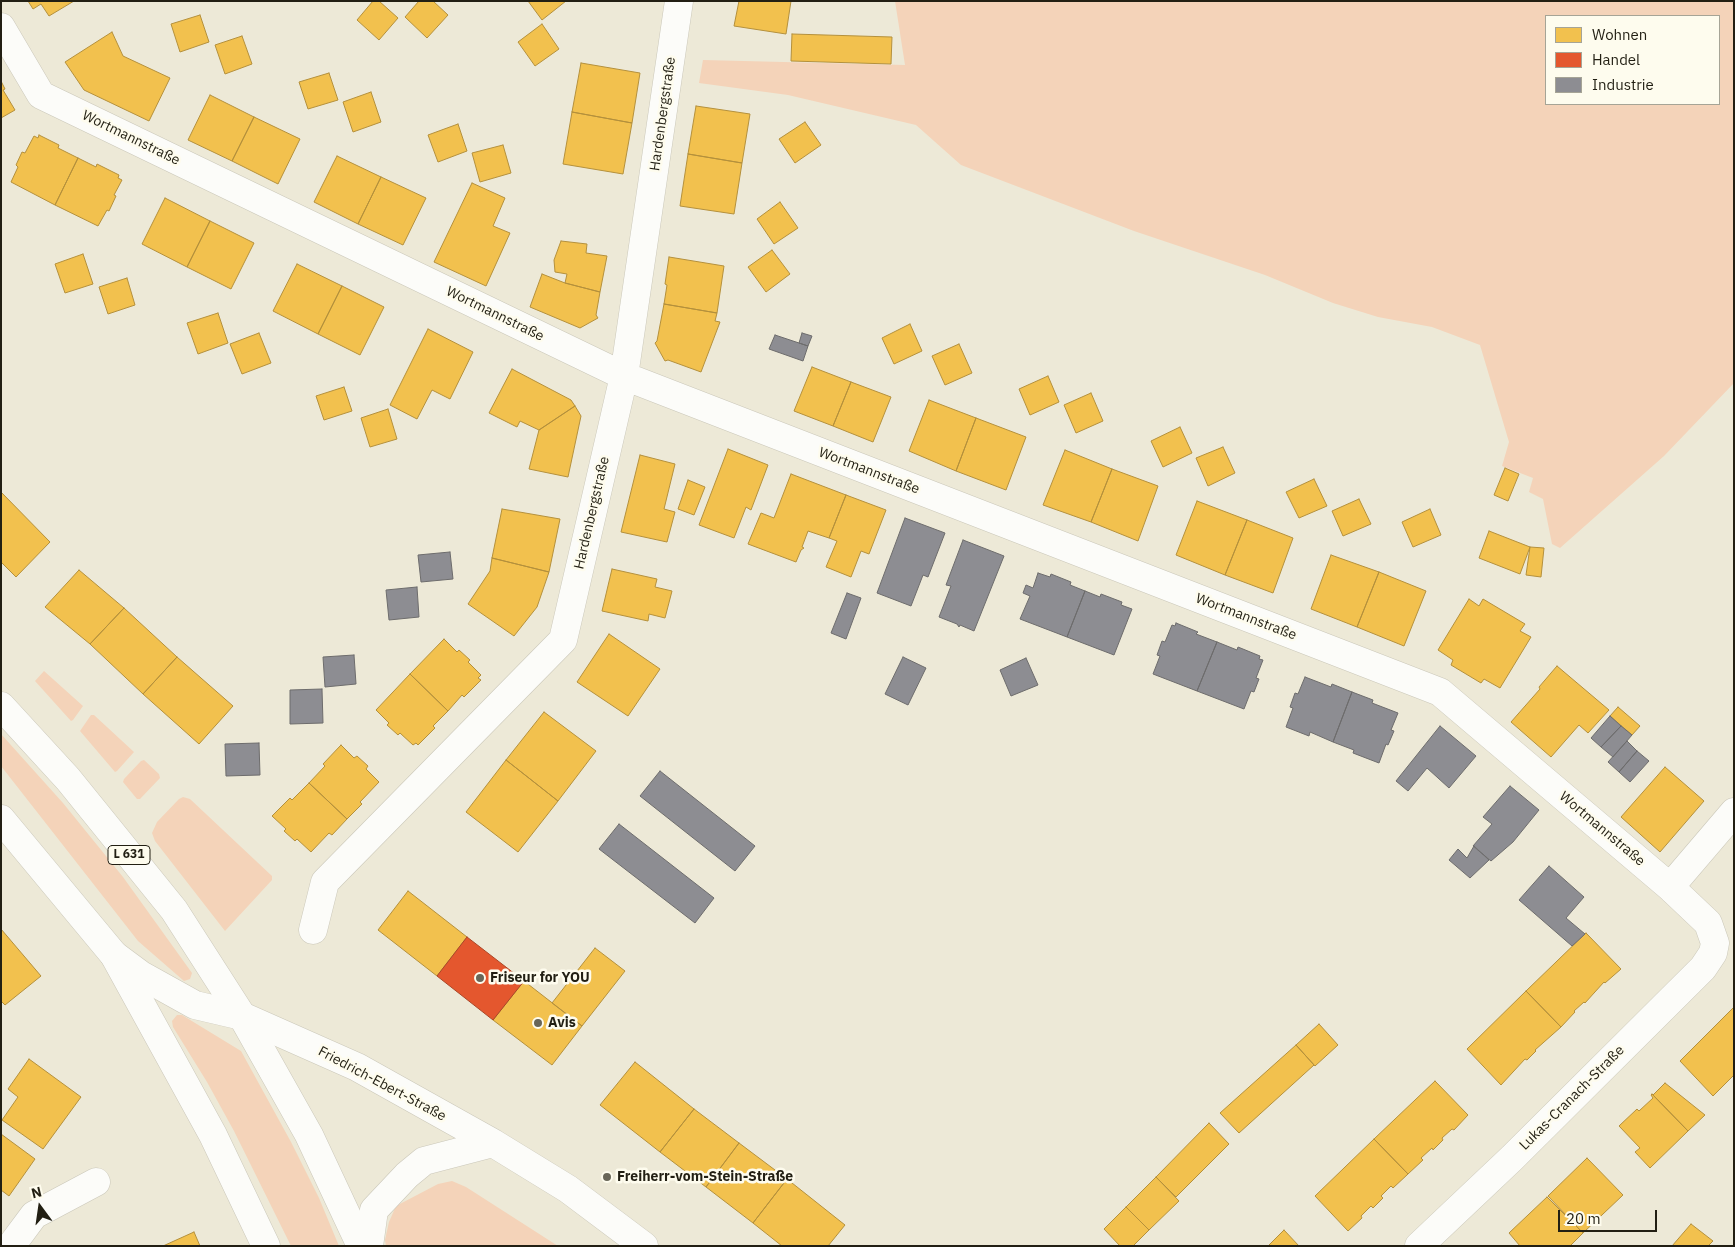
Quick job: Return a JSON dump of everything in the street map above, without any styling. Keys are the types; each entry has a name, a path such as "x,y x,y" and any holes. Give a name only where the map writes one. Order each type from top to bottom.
{"street":[{"name":"Hardenbergstraße","path":"313,930 325,882 563,640 624,376 679,1"},
{"name":"Wortmannstraße","path":"1,27 41,95 624,376 1440,692 1670,887 1708,923 1715,943"},
{"name":"L 631","path":"1,706 68,779 174,910 242,1016 309,1135 361,1246"},
{"path":"1670,887 1734,812"},
{"name":"Friedrich-Ebert-Straße","path":"1,819 114,955 213,1135 266,1246"},
{"name":"Lukas-Cranach-Straße","path":"1419,1246 1512,1158 1704,968 1713,953 1715,943"},
{"name":"Friedrich-Ebert-Straße","path":"114,955 141,976 195,1005 242,1016 357,1067 493,1143 568,1189 644,1246"},
{"path":"369,1246 374,1210 406,1175 424,1161 493,1143"},
{"path":"11,1246 34,1215 96,1182"}],"shaded area":[{"path":"895,1 1734,1 1734,383 1664,456 1560,548 1552,544 1543,499 1529,492 1533,478 1502,466 1509,442 1480,345 1432,327 1378,317 1333,303 1265,275 1134,231 961,165 916,125 788,95 699,83 703,60 905,65"},
{"path":"44,671 83,706 73,720 71,721 35,681"},
{"path":"91,715 94,715 134,752 115,772 80,731"},
{"path":"1,734 63,803 123,877 192,973 190,979 184,981 138,941 1,766"},
{"path":"144,760 159,774 160,778 140,799 137,799 123,782"},
{"path":"183,797 190,799 272,876 272,880 225,931 155,841 152,833 157,822"},
{"path":"177,1015 182,1015 241,1051 291,1142 319,1198 339,1246 291,1246 234,1131 207,1082 173,1027 172,1021"},
{"path":"452,1181 466,1187 558,1246 386,1246 385,1240 389,1222 396,1206 438,1184"}],"building: Wohnen":[{"path":"28,1 74,1 49,16 41,4 33,9"},
{"path":"373,1 379,1 398,18 379,40 357,20"},
{"path":"419,1 433,1 448,15 427,38 405,17"},
{"path":"528,1 566,1 542,20"},
{"path":"739,1 791,1 786,34 734,26"},
{"path":"200,15 209,42 180,52 171,24"},
{"path":"542,24 559,49 535,66 518,42"},
{"path":"112,32 123,56 170,78 149,121 84,90 65,62"},
{"path":"792,34 892,37 891,64 791,61"},
{"path":"242,36 252,64 225,74 215,45"},
{"path":"581,63 640,73 632,123 572,112"},
{"path":"329,73 338,100 308,109 299,82"},
{"path":"1,81 5,89 3,90 15,110 1,118"},
{"path":"371,92 381,122 353,132 343,102"},
{"path":"210,95 254,117 232,161 188,140"},
{"path":"696,106 750,114 742,163 688,154"},
{"path":"572,112 632,123 623,174 563,164"},
{"path":"254,117 300,139 278,184 232,161"},
{"path":"805,122 821,145 795,163 779,139"},
{"path":"458,124 467,151 438,162 428,135"},
{"path":"39,135 59,145 58,148 78,158 55,205 11,182 22,152 25,153 34,136 38,138"},
{"path":"503,145 511,173 480,182 472,153"},
{"path":"688,154 742,163 734,214 680,206"},
{"path":"337,156 381,177 358,224 314,202"},
{"path":"78,158 96,167 97,164 119,175 118,178 122,180 114,195 116,196 109,211 107,210 98,226 55,205"},
{"path":"381,177 426,198 403,245 358,224"},
{"path":"472,183 505,198 493,226 510,233 486,286 434,262"},
{"path":"165,198 210,221 187,267 142,244"},
{"path":"780,202 798,228 774,244 757,219"},
{"path":"210,221 254,243 231,289 187,267"},
{"path":"561,241 587,244 586,253 607,256 600,292 565,283 567,274 555,272 554,260"},
{"path":"772,250 790,274 766,292 748,267"},
{"path":"83,254 93,284 65,293 55,264"},
{"path":"669,257 724,266 717,313 664,304"},
{"path":"297,264 342,286 318,334 273,311"},
{"path":"542,274 565,283 600,292 596,315 598,318 580,328 530,307"},
{"path":"127,278 135,305 108,314 99,287"},
{"path":"342,286 384,307 360,355 318,334"},
{"path":"664,304 717,313 715,321 720,322 701,372 668,360 665,361 655,343"},
{"path":"218,313 228,343 198,354 187,323"},
{"path":"910,324 922,351 894,364 882,338"},
{"path":"428,329 473,352 450,399 432,390 417,419 390,405"},
{"path":"259,333 271,363 242,374 230,344"},
{"path":"959,344 972,373 945,385 932,356"},
{"path":"812,367 851,382 833,426 794,411"},
{"path":"512,369 571,400 575,406 539,430 520,421 517,427 489,413"},
{"path":"1048,376 1059,402 1030,415 1019,389"},
{"path":"851,382 891,397 873,442 833,426"},
{"path":"344,387 352,411 324,420 316,396"},
{"path":"1091,393 1103,421 1076,433 1064,405"},
{"path":"929,400 976,418 956,471 909,451"},
{"path":"575,406 581,416 568,477 529,469 539,430"},
{"path":"388,409 397,439 370,447 361,418"},
{"path":"976,418 1026,437 1006,490 956,471"},
{"path":"1180,427 1192,453 1163,467 1151,441"},
{"path":"1223,447 1235,473 1208,486 1196,458"},
{"path":"728,449 768,465 751,510 746,507 734,538 699,525"},
{"path":"1065,450 1112,469 1091,522 1043,505"},
{"path":"640,455 675,464 664,509 675,512 667,542 621,532"},
{"path":"1505,468 1519,474 1508,501 1494,495"},
{"path":"1112,469 1158,486 1138,541 1091,522"},
{"path":"791,474 846,495 829,538 808,531 802,547 804,548 801,550 796,562 748,544 761,513 774,518"},
{"path":"1314,479 1327,506 1299,518 1286,492"},
{"path":"688,480 705,487 694,515 678,509"},
{"path":"1,492 50,542 16,577 1,562"},
{"path":"846,495 886,510 869,554 861,551 851,577 826,567 837,541 829,538"},
{"path":"1359,499 1371,524 1343,536 1332,511"},
{"path":"1197,501 1247,520 1225,575 1176,555"},
{"path":"502,509 560,519 549,572 492,558"},
{"path":"1430,509 1441,535 1413,547 1402,522"},
{"path":"1247,520 1293,538 1273,593 1225,575"},
{"path":"1489,531 1530,547 1520,574 1479,558"},
{"path":"1530,547 1544,548 1541,577 1526,575"},
{"path":"1331,555 1379,572 1357,627 1311,609"},
{"path":"492,558 549,572 537,607 514,636 468,604 490,571"},
{"path":"612,569 657,579 655,587 672,591 665,618 649,614 648,621 602,611"},
{"path":"79,570 124,608 90,644 45,607"},
{"path":"1379,572 1426,591 1404,646 1357,627"},
{"path":"1469,599 1479,606 1483,599 1525,624 1520,631 1531,637 1500,688 1484,679 1481,683 1451,665 1453,660 1438,650"},
{"path":"124,608 177,657 143,694 90,644"},
{"path":"609,634 660,669 628,716 577,682"},
{"path":"444,639 457,652 459,650 470,660 468,662 481,675 478,678 481,680 464,697 462,695 448,711 410,674"},
{"path":"177,657 233,706 199,744 143,694"},
{"path":"1557,666 1609,710 1588,733 1579,725 1551,757 1511,722"},
{"path":"410,674 448,711 418,745 416,743 413,745 400,733 398,735 387,725 389,723 376,710"},
{"path":"1618,707 1640,726 1632,735 1610,716"},
{"path":"544,712 596,751 558,801 506,760"},
{"path":"341,745 354,758 357,756 368,766 366,769 379,782 360,802 362,804 347,819 309,783 325,766 323,764"},
{"path":"506,760 558,801 518,852 466,812"},
{"path":"1665,767 1704,801 1660,852 1621,817"},
{"path":"309,783 347,819 332,835 329,833 311,852 297,839 295,841 284,831 286,829 272,816"},
{"path":"408,891 467,937 437,976 378,930"},
{"path":"1,929 41,976 5,1005 1,1001"},
{"path":"1586,933 1621,969 1604,982 1585,1003 1574,1011 1561,1027 1526,991"},
{"path":"595,948 625,971 582,1026 552,1003"},
{"name":"Avis","path":"524,981 582,1026 552,1065 493,1020"},
{"path":"1526,991 1561,1027 1535,1050 1527,1060 1525,1059 1501,1085 1467,1049"},
{"path":"1734,1007 1734,1075 1713,1096 1680,1061"},
{"path":"1319,1024 1338,1045 1315,1066 1296,1045"},
{"path":"1296,1045 1314,1065 1239,1133 1220,1113"},
{"path":"29,1059 81,1097 43,1149 2,1120 18,1097 8,1089"},
{"path":"635,1062 694,1109 660,1152 600,1105"},
{"path":"1435,1081 1468,1115 1454,1130 1452,1129 1442,1138 1443,1140 1433,1150 1432,1148 1421,1158 1423,1160 1408,1174 1374,1139"},
{"path":"1665,1083 1705,1115 1688,1131 1653,1095"},
{"path":"1652,1094 1688,1131 1650,1168 1635,1152 1640,1148 1619,1126 1637,1109 1639,1111 1653,1098"},
{"path":"694,1109 739,1143 706,1187 660,1152"},
{"path":"1209,1123 1229,1144 1176,1197 1156,1177"},
{"path":"1,1134 35,1159 9,1196 1,1190"},
{"path":"1374,1139 1408,1174 1393,1188 1391,1186 1381,1196 1383,1198 1373,1208 1371,1206 1361,1216 1362,1218 1348,1231 1315,1196"},
{"path":"739,1143 787,1179 753,1223 706,1187"},
{"path":"1587,1158 1623,1195 1583,1233 1548,1196"},
{"path":"1156,1177 1179,1201 1149,1230 1126,1207"},
{"path":"787,1179 845,1225 828,1246 782,1246 753,1223"},
{"path":"1547,1197 1583,1233 1570,1246 1520,1246 1509,1233"},
{"path":"1126,1207 1149,1230 1133,1246 1120,1246 1104,1229"},
{"path":"1691,1224 1713,1241 1708,1246 1672,1246"},
{"path":"1284,1230 1299,1246 1268,1246"},
{"path":"194,1232 200,1246 163,1246"}],"building: Handel":[{"name":"Friseur for YOU","path":"467,937 524,981 493,1020 437,976"}],"building: Industrie":[{"path":"802,333 812,336 808,346 799,343"},
{"path":"775,335 808,346 803,361 769,349"},
{"path":"905,518 945,533 928,577 923,575 911,606 877,593"},
{"path":"963,540 1004,556 974,631 960,625 959,627 957,624 939,617 951,586 946,585"},
{"path":"450,552 453,579 421,582 418,555"},
{"path":"1038,573 1050,577 1051,574 1071,582 1070,585 1085,591 1067,637 1020,619 1030,596 1023,593 1026,585 1033,588"},
{"path":"417,587 419,617 389,620 386,590"},
{"path":"1085,591 1100,597 1101,594 1122,602 1121,605 1132,609 1114,655 1067,637"},
{"path":"847,593 861,598 846,639 831,633"},
{"path":"1176,623 1198,632 1196,634 1217,642 1197,691 1153,674 1160,656 1157,655 1162,641 1165,642 1172,625 1175,626"},
{"path":"1217,642 1237,650 1238,647 1260,656 1259,659 1263,660 1256,678 1259,679 1254,692 1251,691 1244,709 1197,691"},
{"path":"354,655 356,684 325,687 323,657"},
{"path":"903,657 926,668 908,705 885,694"},
{"path":"1026,658 1038,685 1011,696 1000,670"},
{"path":"1305,677 1331,687 1332,684 1352,692 1333,742 1310,732 1309,736 1286,727 1293,708 1290,707 1295,693 1298,694"},
{"path":"322,689 323,723 290,724 290,690"},
{"path":"1352,692 1373,700 1372,703 1398,713 1391,730 1394,731 1388,745 1386,744 1379,763 1353,753 1354,750 1333,742"},
{"path":"1610,716 1621,726 1601,747 1591,738"},
{"path":"1440,726 1476,756 1449,788 1427,768 1408,791 1396,781"},
{"path":"1621,726 1632,735 1613,757 1601,747"},
{"path":"1627,741 1637,751 1619,772 1608,762"},
{"path":"259,743 260,775 226,776 225,744"},
{"path":"1637,751 1649,761 1630,782 1619,772"},
{"path":"660,771 755,846 735,871 640,796"},
{"path":"1510,786 1539,810 1513,842 1491,861 1473,846 1492,824 1483,817"},
{"path":"619,824 714,898 695,923 599,849"},
{"path":"1474,846 1489,860 1470,878 1449,860 1458,849 1467,858"},
{"path":"1549,866 1584,897 1566,918 1585,934 1572,946 1519,900"}],"place":[{"name":"Friseur for YOU","path":"480,978"},
{"name":"Avis","path":"538,1023"},
{"name":"Freiherr-vom-Stein-Straße","path":"607,1177"}]}
